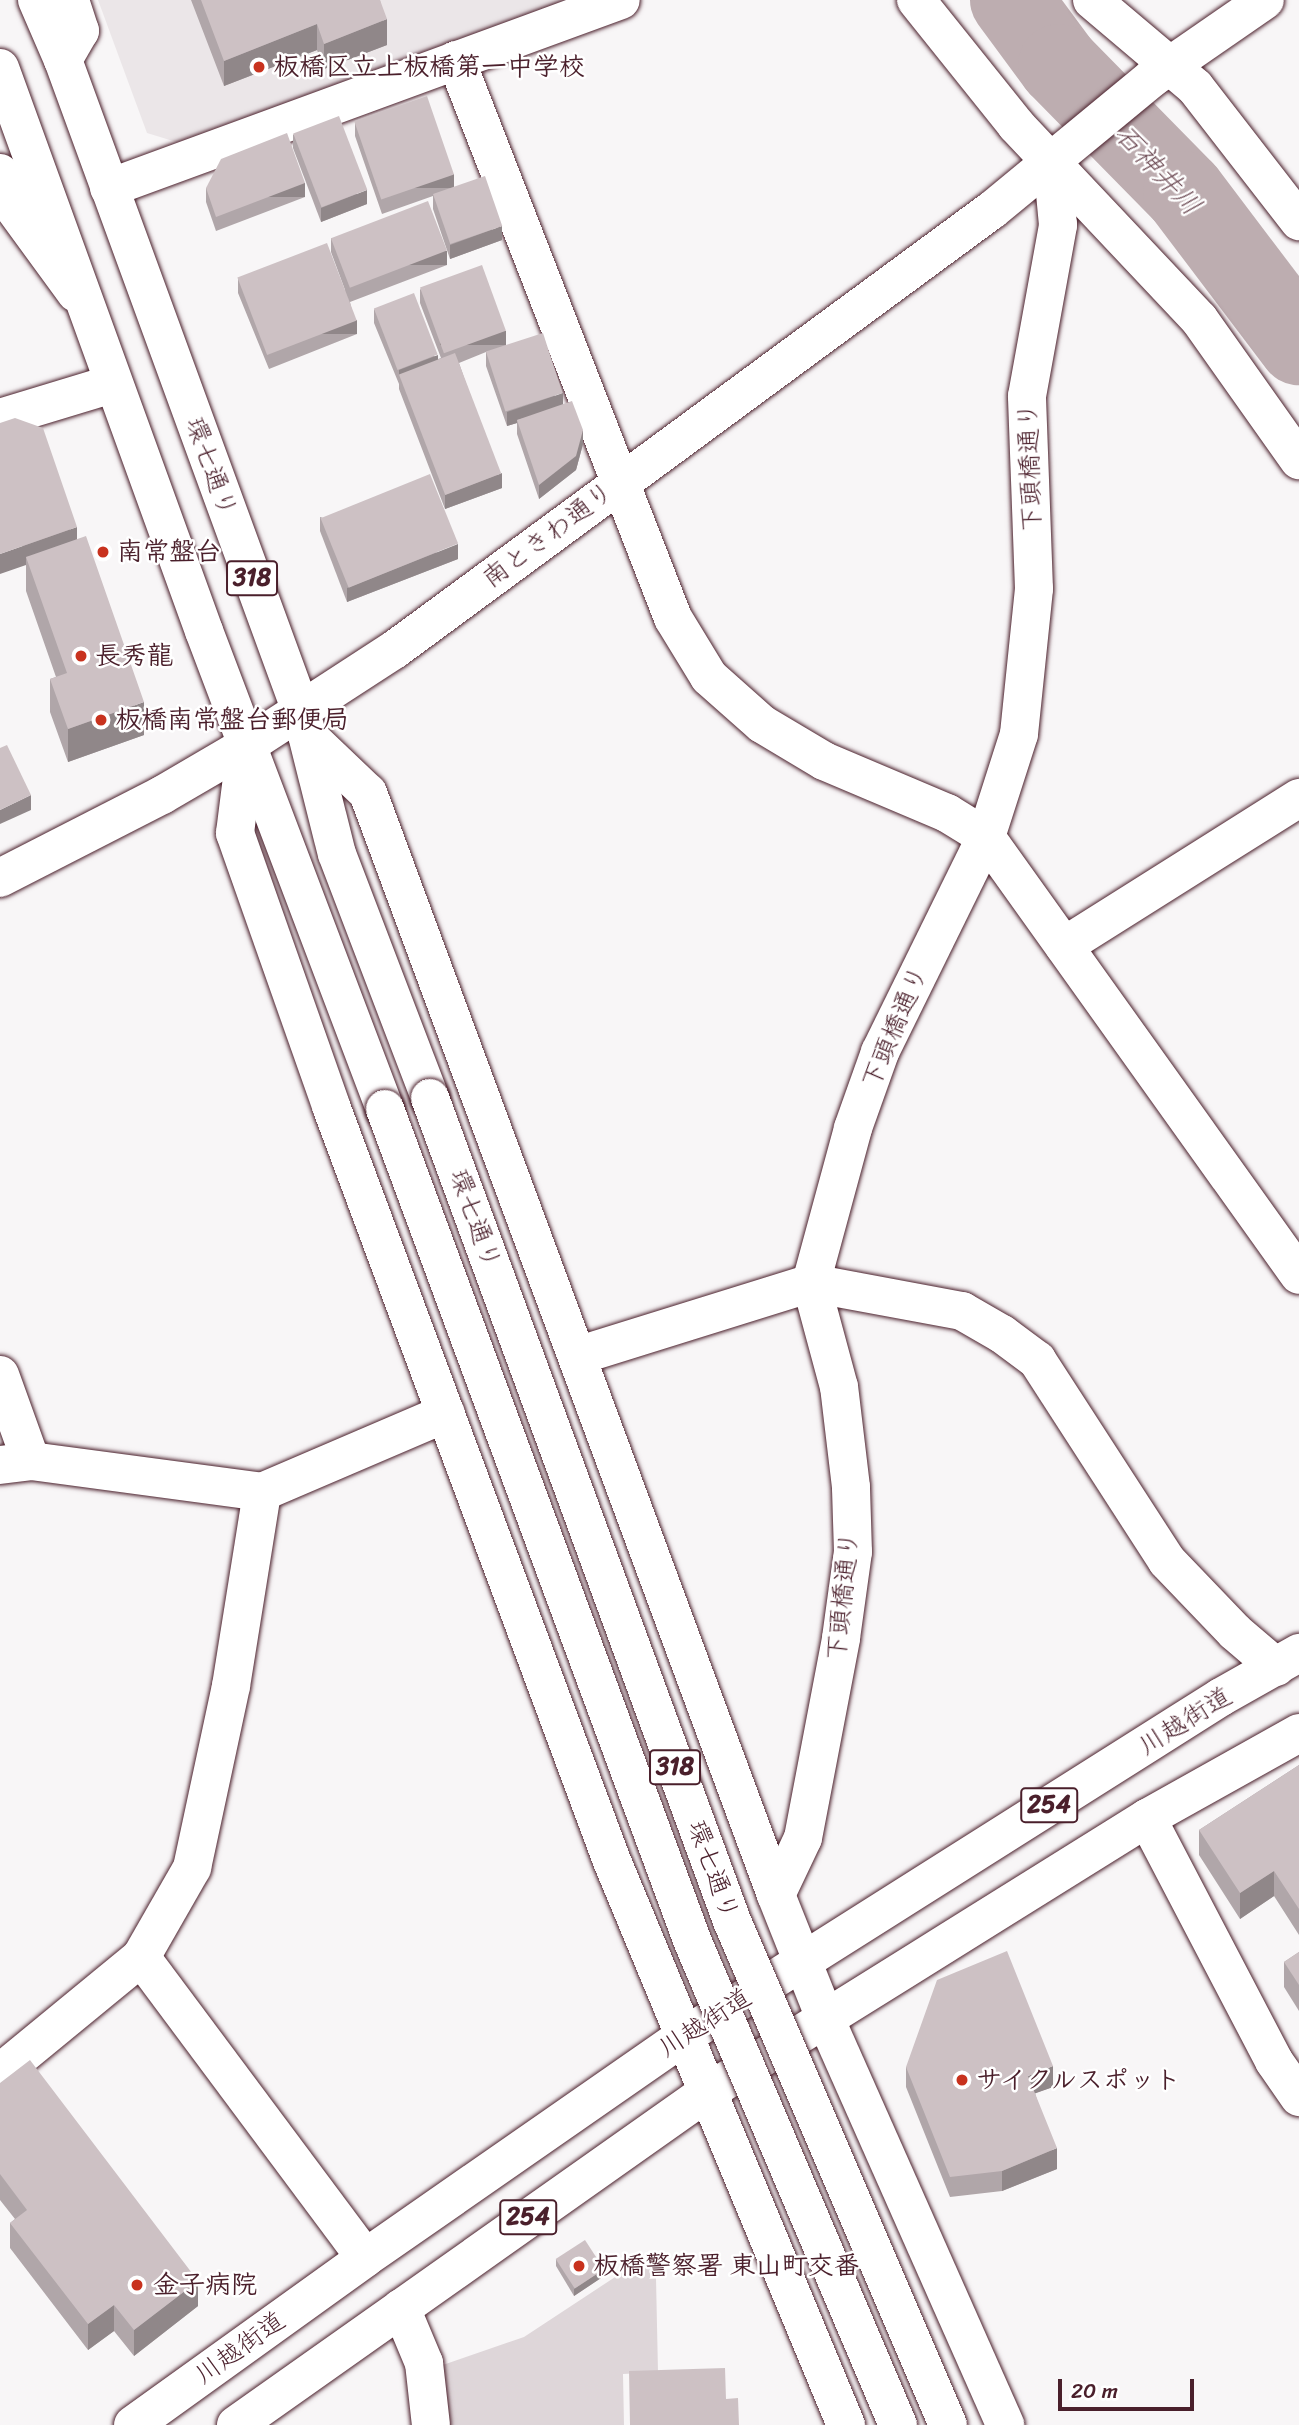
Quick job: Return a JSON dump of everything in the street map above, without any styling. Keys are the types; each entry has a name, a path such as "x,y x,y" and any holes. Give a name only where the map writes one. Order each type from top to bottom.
{"main road":[{"name":"環七通り","path":"37,0 63,60 304,723 337,854 430,1098 732,1921 948,2425"},
{"path":"63,60 80,31 70,0"},
{"path":"109,188 621,0"},
{"path":"916,0 1016,125 1060,155 1199,319 1299,460"},
{"path":"1092,0 1161,72 1195,87 1299,221"},
{"path":"1161,72 1265,0"},
{"path":"456,60 618,484 673,618 709,677 762,724 824,761 947,813 986,837 1299,1275"},
{"name":"環七通り","path":"0,68 112,384 385,1110 692,1941 898,2425"},
{"name":"南ときわ通り","path":"0,878 162,795 246,746 304,723 394,650 992,209 1161,72"},
{"name":"下頭橋通り","path":"776,1895 803,1838 841,1638 853,1552 851,1487 839,1387 811,1283 853,1128 880,1052 986,837 1019,734 1034,589 1027,396 1058,225 1060,155"},
{"path":"0,173 11,204 83,303"},
{"path":"0,418 112,384"},
{"path":"304,723 368,793 776,1895 825,2018 1005,2425"},
{"path":"246,746 235,833 331,1106 612,1861 682,2037 846,2425"},
{"path":"1064,946 1299,798"},
{"path":"577,1356 811,1283 962,1311 1002,1334 1037,1360 1167,1561 1235,1632 1287,1660"},
{"path":"0,1375 15,1463 262,1492 446,1413"},
{"path":"0,2073 141,1957 191,1868 231,1686 262,1492"},
{"name":"川越街道","path":"133,2425 365,2258 682,2037 1209,1704 1287,1660"},
{"name":"254","path":"236,2425 706,2094 1147,1818 1299,1733"},
{"path":"1147,1818 1274,2061 1299,2097"},
{"path":"141,1957 365,2258"},
{"path":"401,2308 424,2362 431,2425"}],"shaded area":[{"name":"板橋区立上板橋第一中学校","path":"98,0 580,0 183,144 147,133"},
{"path":"644,2258 656,2278 658,2372 623,2374 624,2425 444,2425 437,2367 524,2337"}],"building":[{"path":"201,0 380,0 387,19 324,44 317,24 224,61"},
{"path":"427,96 454,174 381,200 354,121"},
{"path":"339,116 367,190 322,207 293,134"},
{"path":"287,133 305,183 216,217 206,188 221,159"},
{"path":"485,176 502,226 450,244 433,194"},
{"path":"428,201 447,250 350,288 331,238"},
{"path":"327,243 357,320 267,355 237,277"},
{"path":"482,265 506,331 444,353 420,288"},
{"path":"414,293 438,355 398,370 374,308"},
{"path":"543,333 562,393 505,411 486,352"},
{"path":"455,353 501,473 445,495 399,375"},
{"path":"572,401 583,430 576,456 539,485 517,420"},
{"path":"15,418 43,428 77,527 0,554 0,423"},
{"path":"430,474 458,544 349,588 321,518"},
{"path":"86,536 144,702 68,729 50,679 67,673 26,557"},
{"path":"7,745 31,795 0,810 0,748"},
{"path":"1299,1765 1299,1909 1274,1871 1240,1893 1199,1830"},
{"path":"1007,1951 1053,2066 1028,2076 1057,2148 1002,2171 950,2177 906,2067 937,1980"},
{"path":"1299,1952 1299,1985 1284,1962"},
{"path":"30,2060 198,2281 134,2330 114,2305 88,2324 10,2223 27,2210 0,2174 0,2083"},
{"path":"585,2240 604,2269 575,2288 556,2259"},
{"path":"725,2368 726,2399 738,2398 739,2425 630,2425 629,2371"}],"waterway":[{"name":"石神井川","path":"1011,0 1059,65 1184,192 1299,344"}],"place":[{"name":"板橋区立上板橋第一中学校","path":"259,67"},
{"name":"南常盤台","path":"103,552"},
{"name":"長秀龍","path":"81,656"},
{"name":"板橋南常盤台郵便局","path":"101,720"},
{"name":"サイクルスポット","path":"962,2080"},
{"name":"板橋警察署 東山町交番","path":"579,2266"},
{"name":"金子病院","path":"137,2285"}]}
